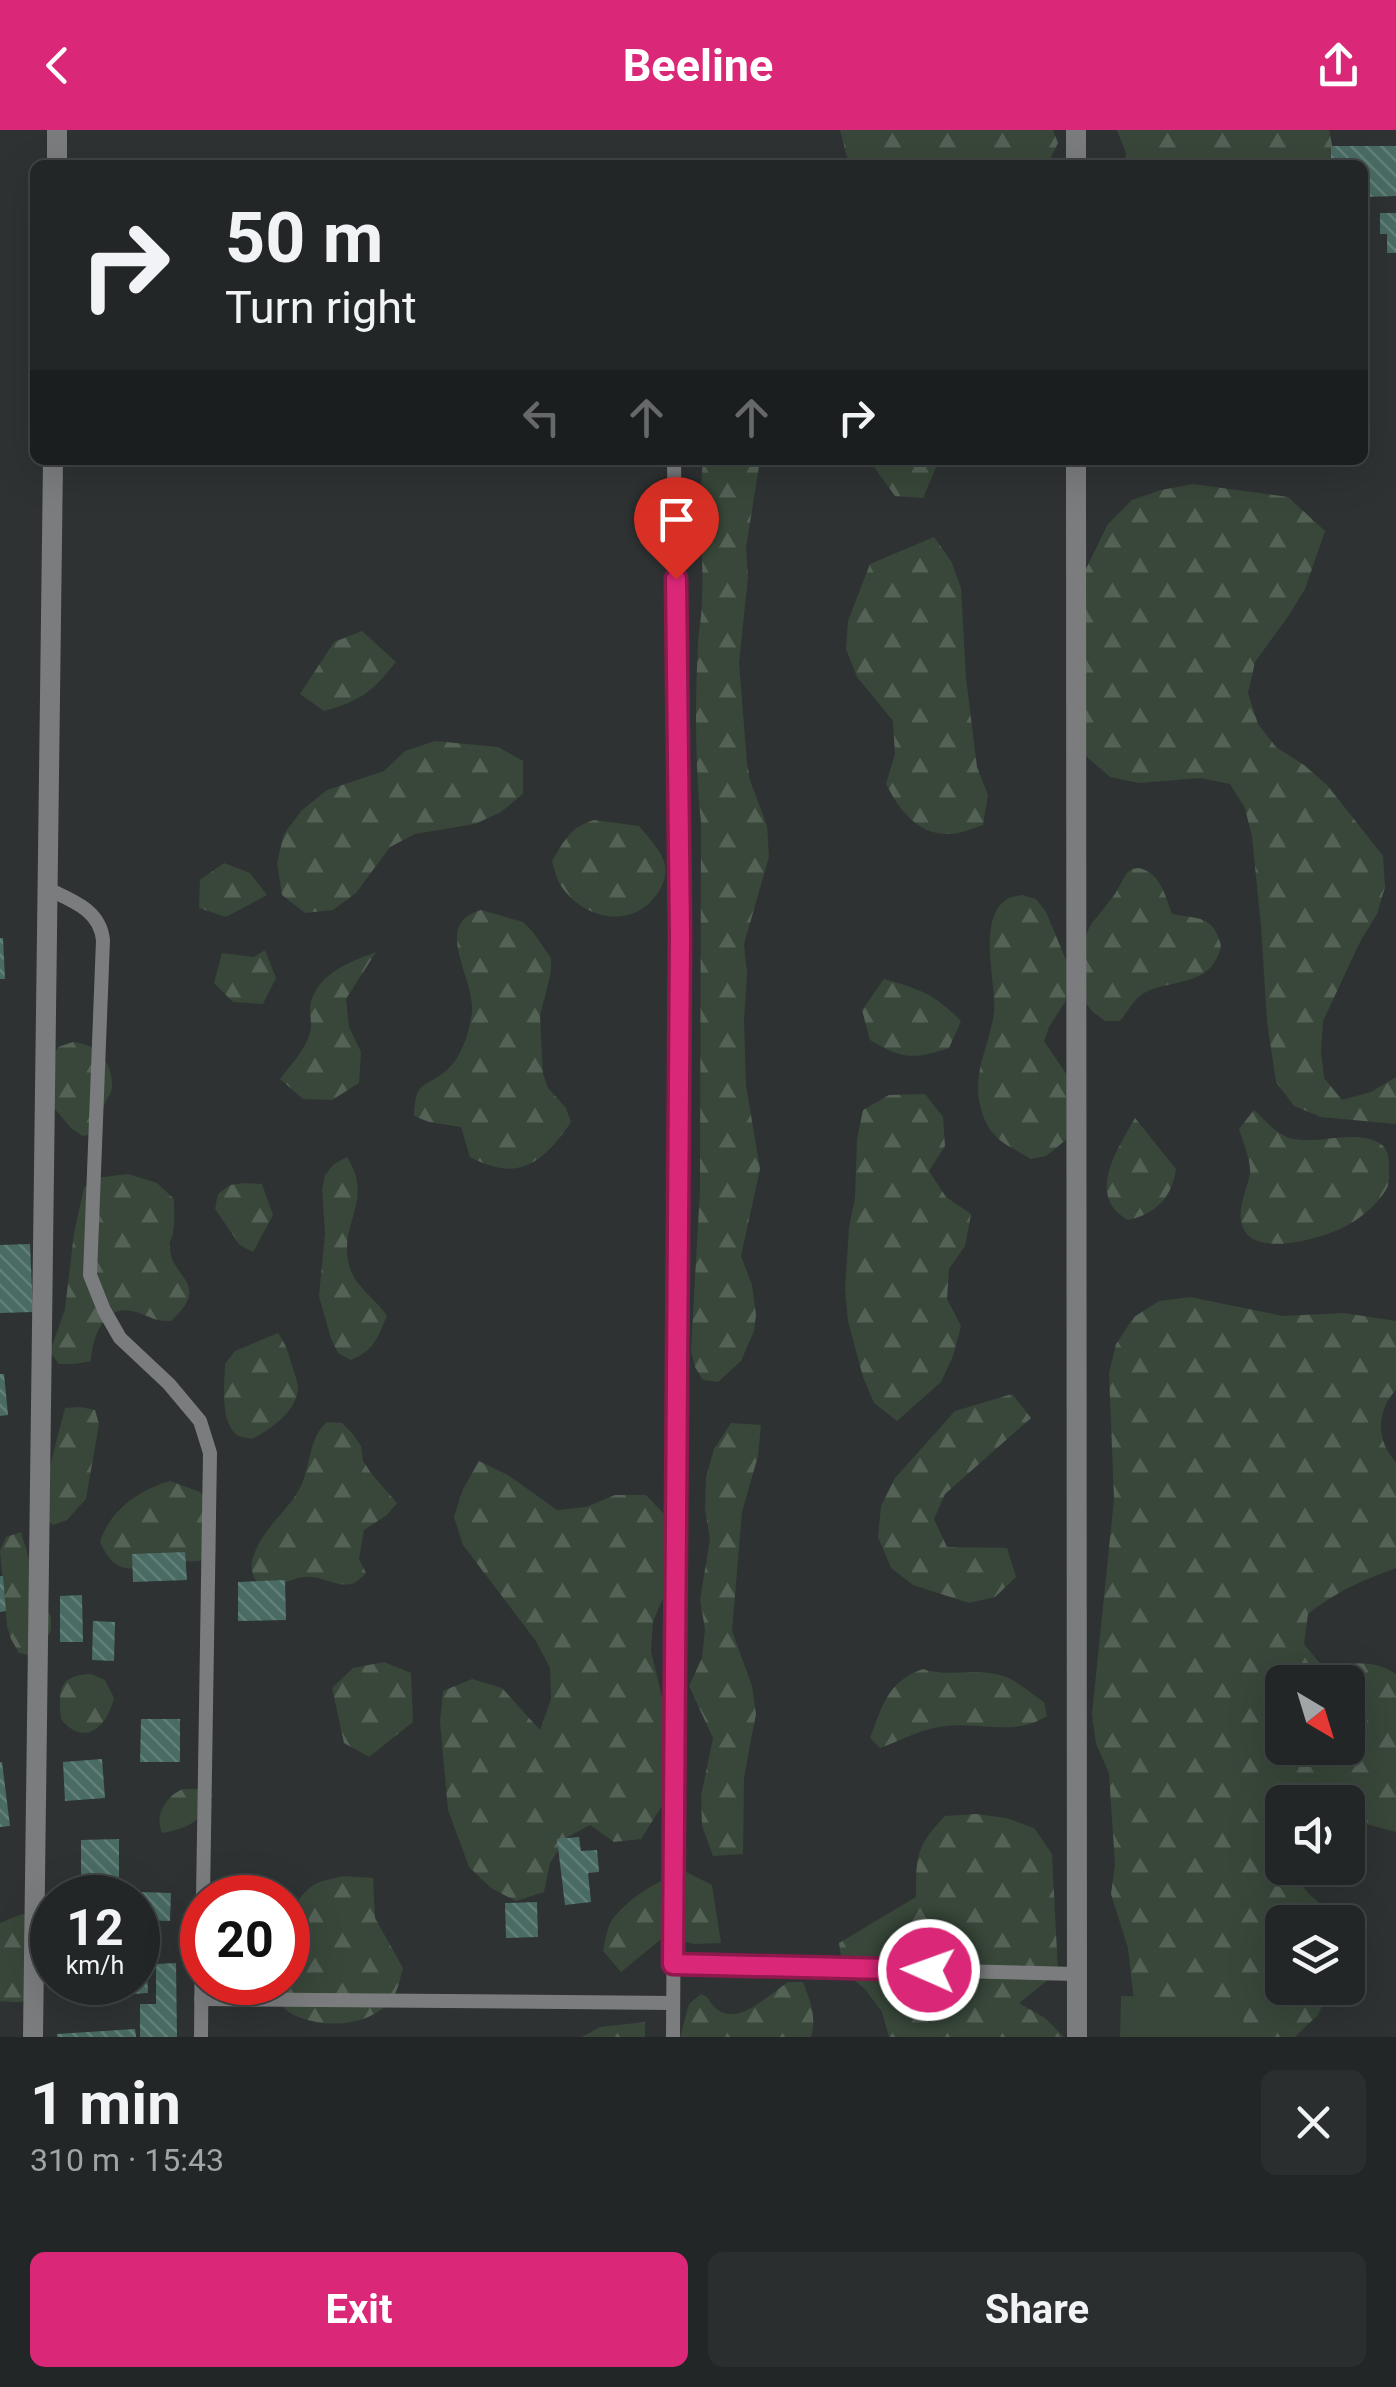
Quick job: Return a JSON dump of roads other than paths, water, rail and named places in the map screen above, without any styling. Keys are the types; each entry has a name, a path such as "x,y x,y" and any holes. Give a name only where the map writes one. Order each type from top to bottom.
{"street":[{"path":"57,160 58,130"},
{"path":"1076,130 1076,160"},
{"path":"33,2037 53,465"},
{"path":"1076,465 1077,2037"}],"lane":[{"path":"673,2037 680,957 674,465"},
{"path":"48,890 76,902 93,914 102,927 90,1276 120,1338 169,1384 200,1421 210,1453 203,1875"},
{"path":"673,1964 1076,1974"},
{"path":"310,2000 673,2003"},
{"path":"201,2005 201,2037"}]}
